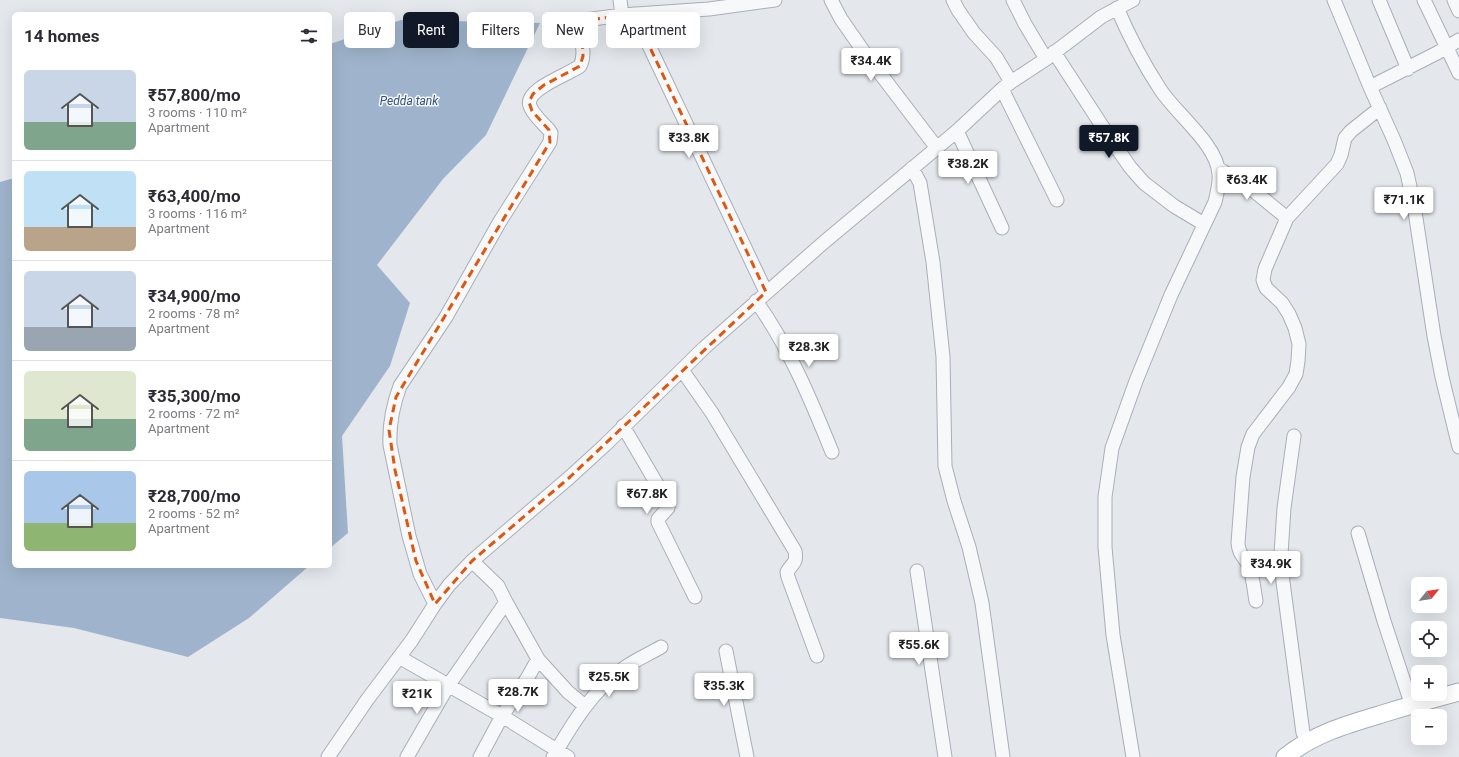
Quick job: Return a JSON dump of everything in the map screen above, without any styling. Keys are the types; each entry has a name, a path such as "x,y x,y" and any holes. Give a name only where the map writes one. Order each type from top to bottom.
{"main road":[{"path":"1447,687 1459,684"},
{"path":"1288,756 1303,743 1325,732 1356,721 1459,692"},
{"path":"1270,757 1303,733 1333,721 1411,696"}],"street":[{"path":"620,0 626,12"},
{"path":"640,12 664,6 709,9 775,0"},
{"path":"831,0 841,19 866,55 937,148"},
{"path":"953,0 974,33 996,57 1006,85 1057,200"},
{"path":"1013,0 1025,24 1050,55 1130,167 1144,183 1174,206 1204,224"},
{"path":"328,757 435,604 449,585 472,561 570,477 704,348 761,297 957,131 1006,85 1050,55 1094,22 1133,0"},
{"path":"1334,0 1407,173 1414,205 1434,336 1442,377 1459,447"},
{"path":"1379,0 1408,69"},
{"path":"1424,0 1459,73"},
{"path":"1454,0 1459,11"},
{"path":"1117,8 1131,40 1161,91 1202,138 1211,152 1218,168 1218,187 1215,202 1171,295 1136,381 1112,448 1105,497 1105,548 1113,635 1133,757"},
{"path":"435,604 418,568 409,536 395,470 389,430 396,397 400,386 446,317 499,223 550,142 551,133 532,111 529,102 530,97 544,85 580,66 583,56 580,26 581,21 606,18"},
{"path":"1370,87 1408,69 1459,40"},
{"path":"644,48 815,410 832,452"},
{"path":"1256,601 1248,564 1241,556 1239,550 1243,478 1248,447 1253,434 1289,387 1296,374 1299,344 1295,328 1289,314 1282,303 1266,288 1263,280 1265,269 1287,218 1337,164 1345,138 1351,131 1380,108"},
{"path":"957,131 1002,228"},
{"path":"912,168 920,183 933,262 943,357 946,466 954,501 970,547 982,603 1004,757"},
{"path":"1218,168 1254,192 1287,218"},
{"path":"682,370 712,413 795,551 795,564 787,572 788,577 817,656"},
{"path":"623,426 668,503 668,508 658,519 658,522 695,597"},
{"path":"1294,436 1284,508 1281,554 1283,582 1303,733"},
{"path":"1358,533 1384,621 1411,688"},
{"path":"472,561 498,586 538,659 568,692 585,706"},
{"path":"917,571 945,757"},
{"path":"407,757 448,686 506,602"},
{"path":"399,657 502,716 560,755 585,706 607,682 624,668 661,647"},
{"path":"726,651 747,757"},
{"path":"480,757 502,716 538,659"}],"highlighted area":[{"path":"634,14 766,292 570,477 472,561 435,604 416,561 395,470 389,430 396,397 550,142 549,130 532,111 529,102 533,94 544,85 580,66 583,56 581,21"}],"water":[{"name":"Pedda tank","path":"403,20 403,48 459,48 459,21 467,21 467,48 528,48 486,135 443,179 377,265 410,303 390,366 342,436 348,533 332,546 332,43 344,39 344,48 395,48 395,22"},
{"name":"Pedda tank","path":"534,23 540,23 534,35"},
{"path":"12,179 12,568 307,568 249,618 188,657 74,628 0,618 0,182"}]}
